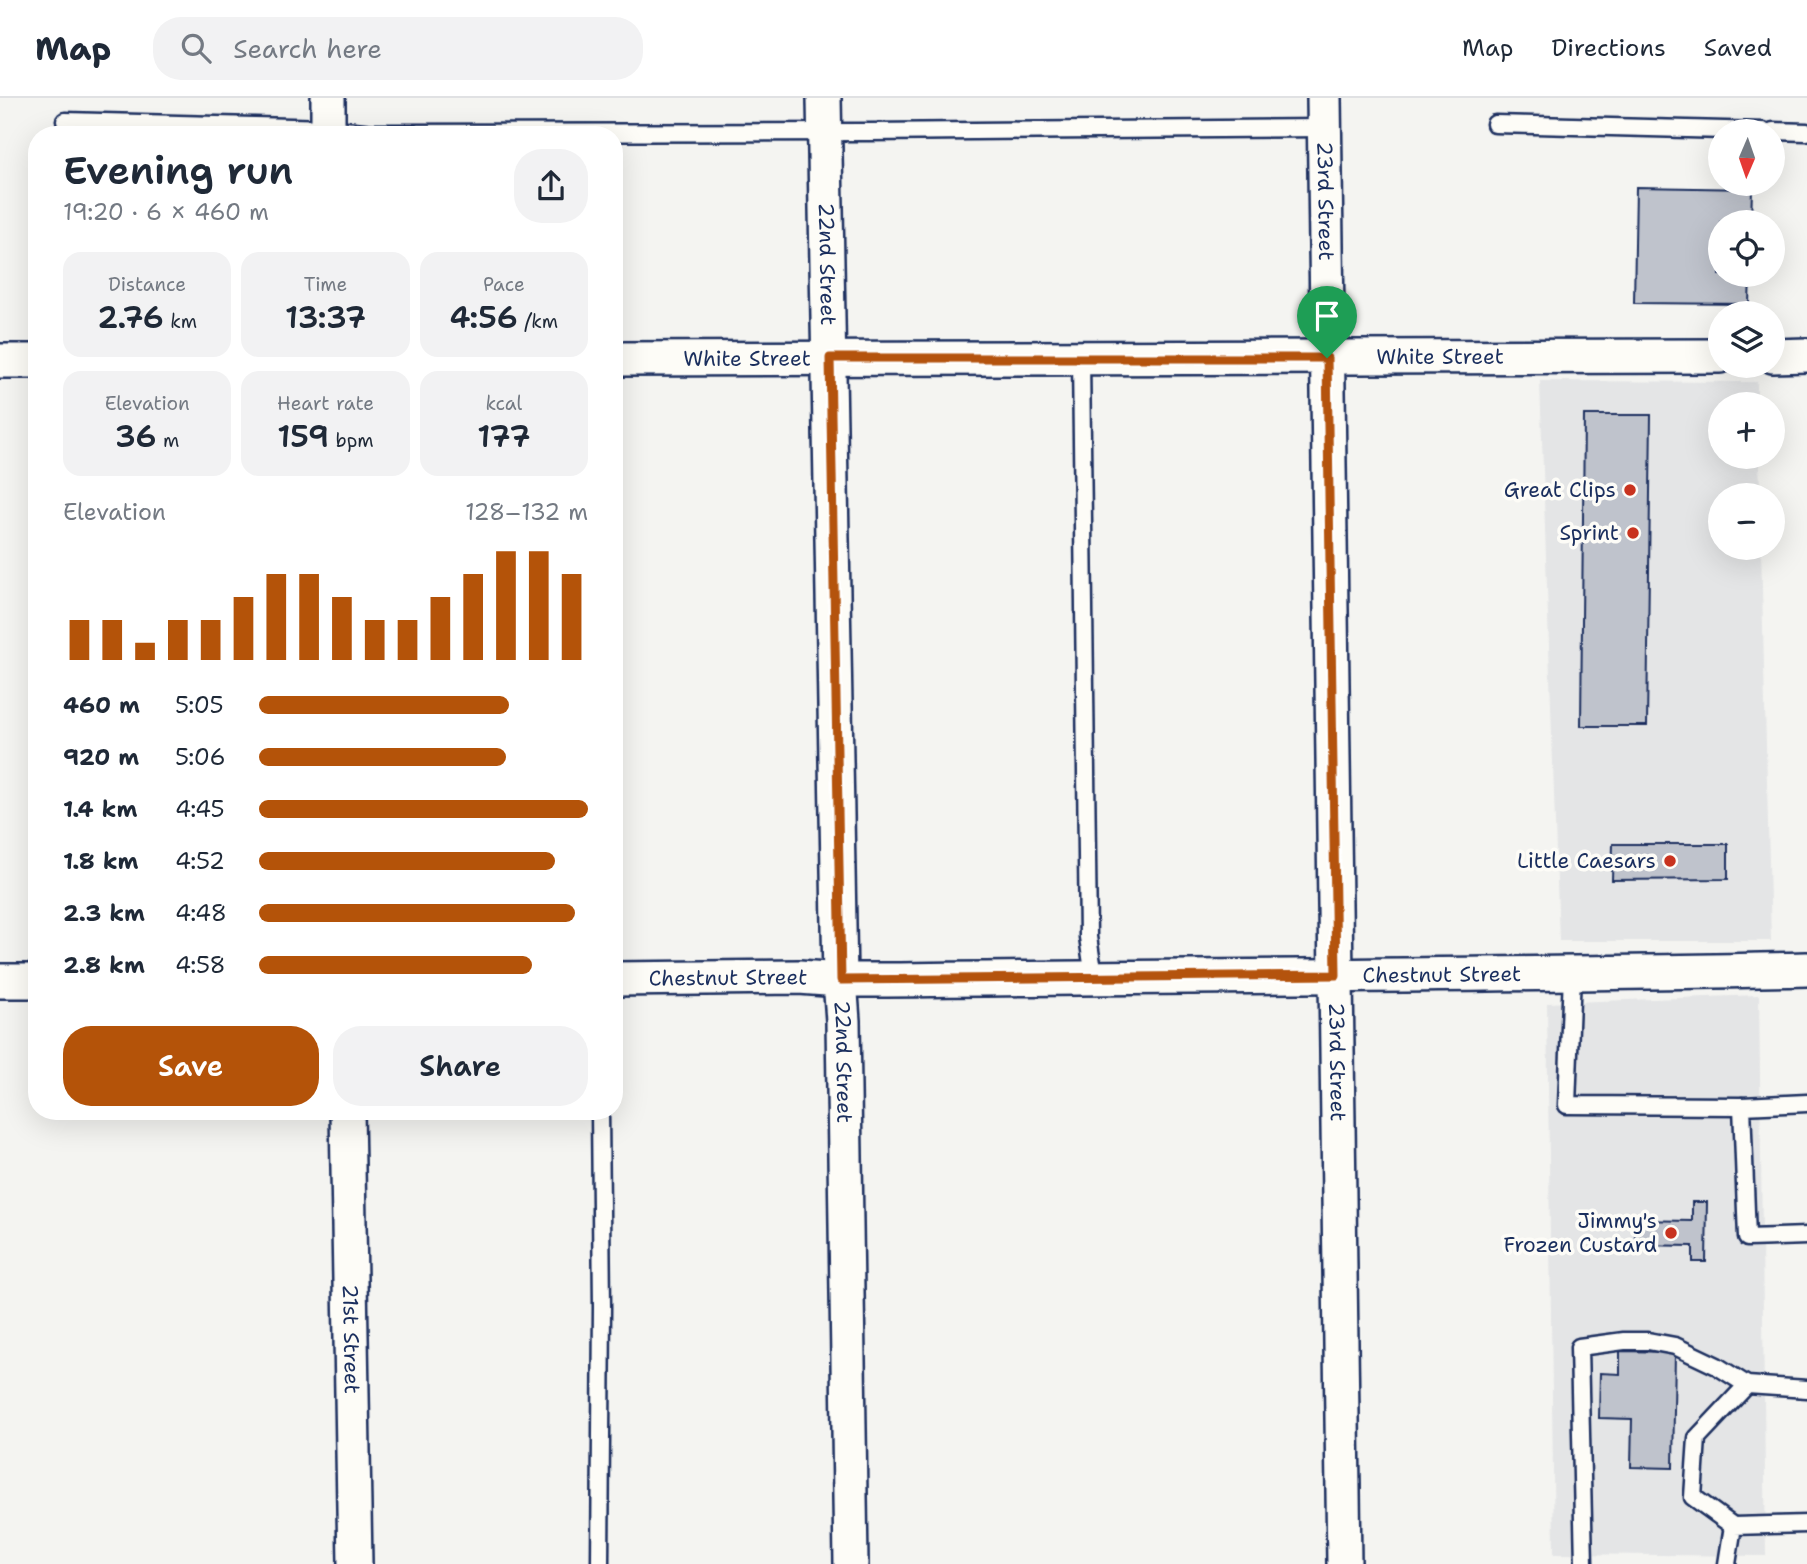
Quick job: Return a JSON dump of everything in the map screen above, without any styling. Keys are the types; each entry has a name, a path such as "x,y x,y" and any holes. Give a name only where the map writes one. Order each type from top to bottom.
{"street":[{"name":"22nd Street","path":"824,98 851,1564"},
{"name":"23rd Street","path":"1324,113 1344,1564"},
{"path":"1785,356 1807,355"},
{"name":"White Street","path":"623,359 1708,356"},
{"path":"0,361 28,361"},
{"name":"Chestnut Street","path":"623,979 799,977 841,980 1572,974 1807,969"},
{"path":"0,981 28,981"},
{"name":"21st Street","path":"347,1120 355,1564"}],"lane":[{"path":"623,132 824,132 1324,113"},
{"path":"65,121 328,120 348,126"},
{"path":"1495,124 1708,130"},
{"path":"1785,131 1807,132"},
{"path":"1081,358 1088,937 1094,977"},
{"path":"1572,974 1567,1105 1742,1106 1807,1103"},
{"path":"1742,1106 1748,1238 1807,1236"},
{"path":"600,1120 600,1564"},
{"path":"1584,1564 1579,1347 1648,1341 1675,1346 1717,1366 1747,1385 1807,1389"},
{"path":"1747,1385 1697,1438 1693,1497 1733,1526 1807,1524"},
{"path":"1727,1564 1733,1526"}],"shaded area":[{"path":"1540,381 1757,382 1757,392 1708,392 1708,469 1759,469 1760,483 1708,483 1708,560 1761,560 1771,941 1559,941"},
{"path":"1759,995 1766,1556 1554,1554 1547,1003"}],"building":[{"path":"1636,187 1708,188 1708,196 1752,196 1751,210 1708,210 1708,287 1750,287 1749,301 1634,303"},
{"path":"1584,415 1651,415 1647,726 1581,726"},
{"name":"Little Caesars","path":"1613,844 1728,844 1728,879 1612,880"},
{"name":"Jimmy's Frozen Custard","path":"1692,1202 1707,1202 1706,1262 1693,1262 1693,1246 1635,1245 1635,1220 1692,1221"},
{"path":"1620,1351 1675,1352 1673,1468 1631,1467 1632,1419 1599,1418 1600,1373 1620,1374"}],"place":[{"name":"Great Clips","path":"1630,490"},
{"name":"Sprint","path":"1633,533"},
{"name":"Little Caesars","path":"1670,861"},
{"name":"Jimmy's Frozen Custard","path":"1671,1233"}],"route":[{"path":"830,358 1327,358 1336,975 841,980 830,358"}]}
